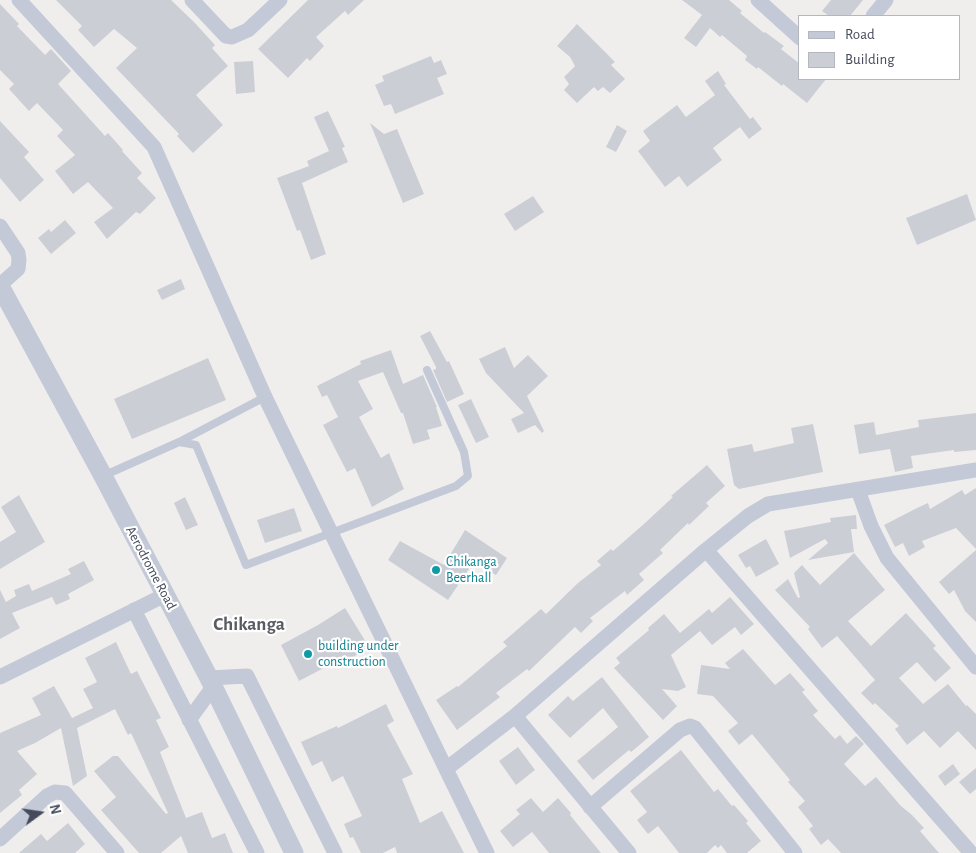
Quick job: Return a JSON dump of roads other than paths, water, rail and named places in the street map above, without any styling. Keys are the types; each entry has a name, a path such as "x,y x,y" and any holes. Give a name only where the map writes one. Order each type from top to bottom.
{"street":[{"path":"19,0 154,147 266,397 487,853"},
{"path":"192,0 226,36 232,37 248,30 280,0"},
{"path":"758,0 798,36"},
{"path":"874,15 886,0"},
{"path":"0,226 18,254 19,260 18,269 0,286"},
{"name":"Aerodrome Road","path":"0,286 165,594 294,853"},
{"path":"446,769 515,716 706,550 748,516 768,504 976,470"},
{"path":"858,490 871,526 887,558 976,667"},
{"path":"706,550 971,853"},
{"path":"0,677 165,594"},
{"path":"134,610 257,853"},
{"path":"190,720 211,683 247,676 335,853"},
{"path":"515,716 629,853"},
{"path":"590,807 680,730 690,726 695,728 795,853"},
{"path":"0,839 47,796 55,792 65,793 117,853"}],"lane":[{"path":"178,442 196,445 246,565 456,486 468,476 464,452 427,370"},
{"path":"103,476 178,442 266,397"}],"place":[{"name":"Chikanga Beerhall","path":"436,570"},
{"name":"building under construction","path":"308,654"}],"district":[{"name":"Chikanga","path":"249,624"}]}
